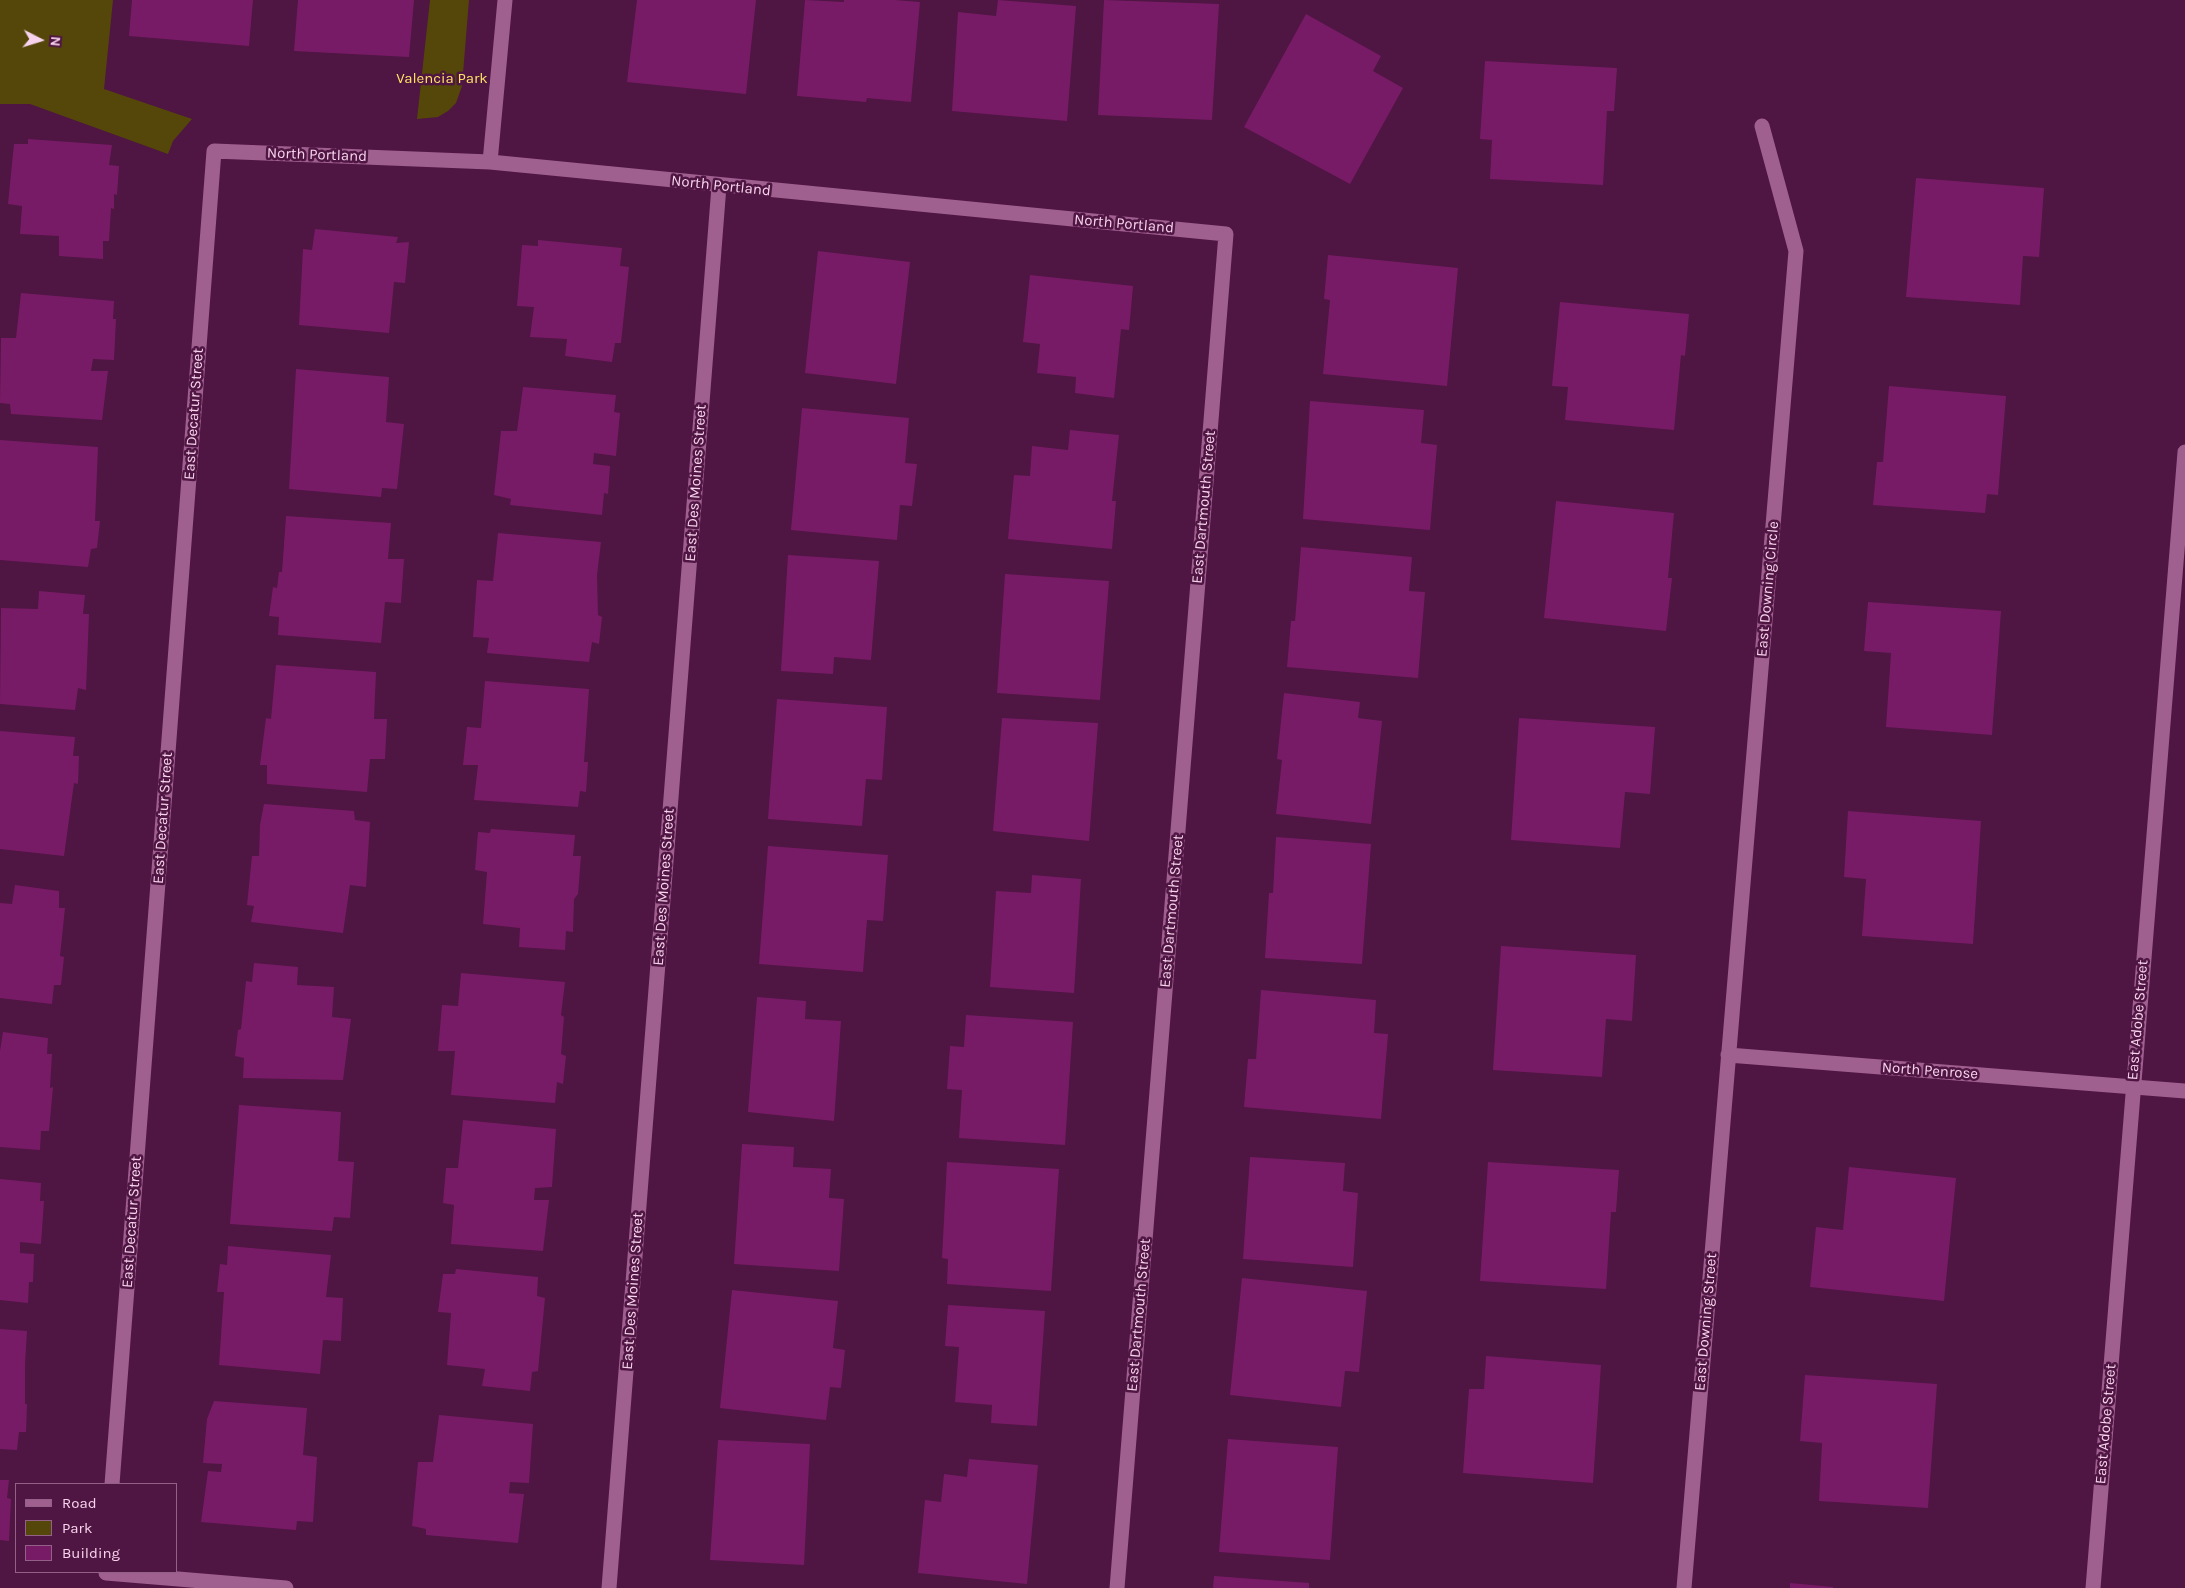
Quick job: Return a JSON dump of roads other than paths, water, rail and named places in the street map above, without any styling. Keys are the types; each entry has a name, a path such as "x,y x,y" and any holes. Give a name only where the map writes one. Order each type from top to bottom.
{"street":[{"path":"490,162 505,0"},
{"name":"East Downing Circle","path":"1728,1056 1796,251 1762,126"},
{"name":"North Portland","path":"214,151 490,162 719,186 1226,234"},
{"name":"East Decatur Street","path":"112,1483 214,151"},
{"name":"East Des Moines Street","path":"609,1588 719,186"},
{"name":"East Dartmouth Street","path":"1117,1588 1226,234"},
{"name":"East Adobe Street","path":"2093,1588 2132,1087 2183,512 2185,452"},
{"name":"North Penrose","path":"1728,1056 2185,1090"},
{"name":"East Downing Street","path":"1684,1588 1728,1056"},
{"path":"106,1573 286,1588"}],"park label":[{"name":"Valencia Park","path":"442,79"}]}
